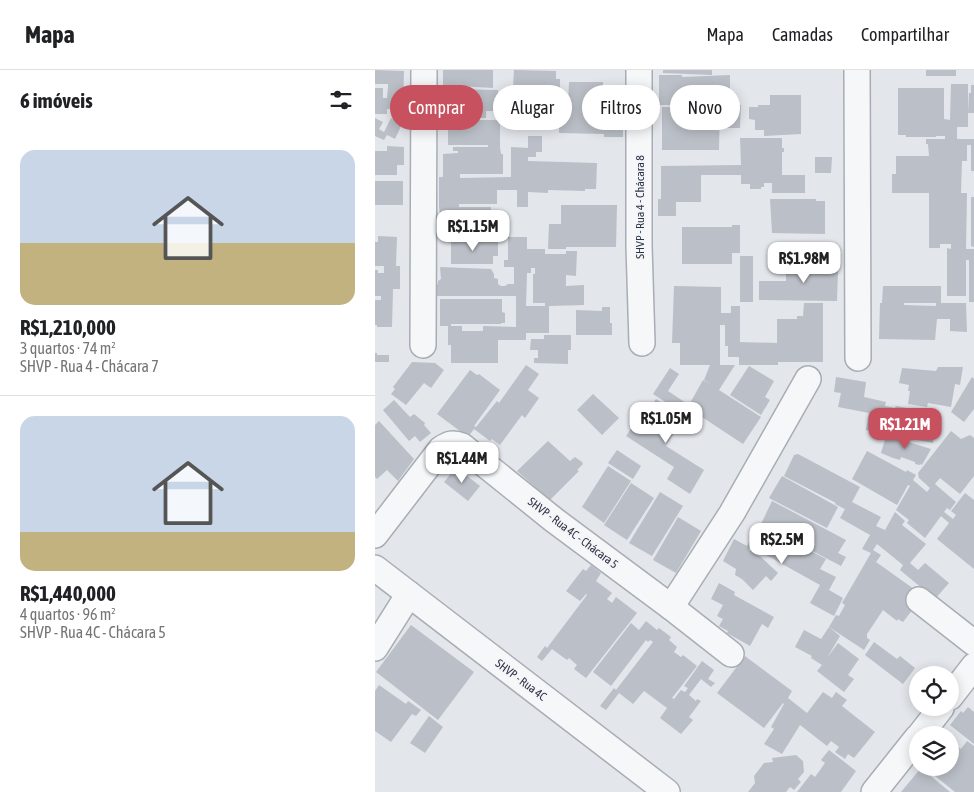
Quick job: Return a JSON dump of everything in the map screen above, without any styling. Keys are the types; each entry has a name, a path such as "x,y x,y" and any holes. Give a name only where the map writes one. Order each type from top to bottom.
{"street":[{"path":"423,346 425,70"},
{"name":"SHVP - Rua 4 - Chácara 8","path":"639,70 639,246 642,344"},
{"path":"857,70 858,358"},
{"path":"671,607 731,513 808,379"},
{"name":"SHVP - Rua 4C - Chácara 5","path":"375,535 441,449 449,444 463,446 554,520 731,654"},
{"name":"SHVP - Rua 4C","path":"375,568 667,792"},
{"path":"375,648 409,594"},
{"path":"919,600 974,644"},
{"path":"959,685 974,666"},
{"path":"927,726 935,716"},
{"path":"875,792 909,749"}],"building":[{"path":"375,70 404,71 404,85 390,85 390,109 387,109 387,114 375,114 375,88 383,88 383,98 387,98 388,84 375,84"},
{"path":"443,70 493,70 493,88 483,87 483,85 443,85"},
{"path":"514,70 556,71 556,79 560,79 560,85 513,85"},
{"path":"663,70 712,70 712,75 663,73"},
{"path":"926,70 956,70 956,76 926,76"},
{"path":"659,75 682,75 682,77 730,75 730,85 670,85 670,105 660,105"},
{"path":"569,82 603,82 603,85 582,85 582,130 623,130 623,137 604,137 604,134 559,133 559,130 572,130 572,85 569,85"},
{"path":"951,84 968,84 968,127 957,127 957,139 974,139 974,171 971,171 971,145 967,145 967,161 962,161 961,193 967,193 966,249 974,249 974,302 969,302 969,260 966,260 966,296 947,296 947,248 951,249 951,244 940,244 940,248 929,248 929,193 892,193 892,174 896,174 896,156 929,156 926,139 945,139 945,136 906,137 906,135 898,135 898,88 944,88 944,119 950,120"},
{"path":"971,85 974,85 974,113 968,113 969,93 971,93"},
{"path":"483,90 493,90 493,111 486,111 486,118 483,118"},
{"path":"770,95 801,95 801,134 764,136 764,130 755,130 755,120 749,119 749,107 770,105"},
{"path":"662,107 670,107 670,130 719,130 719,150 662,150"},
{"path":"375,118 383,122 379,129 384,132 390,120 390,130 399,130 395,139 387,135 384,140 375,136"},
{"path":"483,120 493,120 493,130 500,130 503,174 460,174 460,178 511,177 511,147 528,148 528,136 542,136 542,152 536,152 536,157 528,157 528,161 597,163 596,189 585,189 585,191 548,190 548,193 528,192 528,207 517,207 517,190 497,190 497,204 459,204 459,207 491,207 491,214 495,214 493,231 449,231 449,220 441,220 439,207 439,177 443,177 443,154 458,153 458,151 453,151 453,147 488,147 488,145 448,145 448,130 483,130"},
{"path":"740,138 782,138 784,152 782,152 782,175 805,175 805,193 772,193 772,183 764,183 764,187 761,187 761,189 750,189 750,184 741,184 741,175 701,175 701,202 676,202 676,216 658,216 658,199 661,199 661,166 741,165"},
{"path":"387,146 404,147 404,165 397,165 397,175 375,175 375,151 387,151"},
{"path":"815,157 832,157 831,173 815,173"},
{"path":"375,181 403,181 403,205 375,205"},
{"path":"971,197 974,197 974,247 971,246"},
{"path":"770,199 816,199 816,201 825,201 825,234 772,233"},
{"path":"561,205 617,205 616,247 548,249 549,224 561,224"},
{"path":"732,225 740,225 740,253 732,253 732,264 682,264 682,227 732,227"},
{"path":"378,236 397,237 396,266 400,266 400,289 393,289 392,327 377,327 375,325 375,300 381,300 381,296 375,296 375,270 378,270 378,273 384,273 384,266 375,266 375,242 378,242"},
{"path":"451,237 465,237 465,241 498,241 498,256 493,256 493,264 451,264"},
{"path":"508,237 527,237 527,249 545,249 545,254 566,254 566,251 577,251 576,276 566,275 566,286 584,285 584,305 549,306 549,333 526,333 526,340 498,340 498,363 451,363 451,345 448,345 448,326 440,326 440,299 502,299 502,312 505,313 505,323 451,324 451,326 462,326 462,331 483,331 483,326 516,327 516,296 435,296 435,286 441,279 440,267 491,269 494,278 498,279 498,284 505,286 514,284 514,267 504,267 504,260 508,260","holes":["531,268 535,268 535,274 533,274 533,303 545,303 545,306 526,306 527,273 531,273"]},
{"path":"740,256 753,256 753,302 740,302"},
{"path":"808,257 827,257 827,271 838,271 837,301 759,300 759,281 786,281 786,270 807,271"},
{"path":"674,286 721,287 721,313 731,313 731,306 740,306 740,342 777,343 777,319 797,319 797,316 803,316 804,303 823,303 823,362 778,362 778,365 739,365 739,357 728,357 728,346 725,346 725,325 720,325 720,365 735,365 719,390 761,417 743,444 702,417 698,423 653,394 670,368 679,374 668,391 689,405 703,380 712,385 704,380 710,365 680,365 680,343 672,343"},
{"path":"883,286 941,286 941,303 966,303 967,332 950,331 950,319 937,319 935,340 879,339 880,303 882,303","holes":["904,303 936,303 936,306 904,305"]},
{"path":"602,307 610,307 612,335 576,335 576,310 602,311"},
{"path":"544,335 571,335 571,350 568,350 568,364 534,363 534,358 538,358 538,350 530,350 531,339 544,339"},
{"path":"375,353 377,355 389,355 389,362 375,362"},
{"path":"412,362 435,363 444,370 431,388 424,383 406,405 391,394 395,389 393,387"},
{"path":"526,365 539,374 528,390 539,398 525,418 522,415 500,445 492,439 490,441 474,429 468,437 437,414 470,370 477,375 479,374 500,390 474,426 476,427 497,401 499,403"},
{"path":"749,366 774,381 765,397 770,400 761,415 730,395"},
{"path":"938,367 963,367 960,385 955,384 951,407 928,403 927,407 908,404 909,385 899,383 902,368 936,371"},
{"path":"836,377 866,382 864,397 886,402 885,406 895,408 896,406 938,414 933,443 866,430 869,413 838,407 841,393 834,392"},
{"path":"972,377 974,379 974,409 964,422 951,412"},
{"path":"593,394 619,418 602,435 577,410"},
{"path":"656,399 684,417 666,446 704,470 690,494 667,479 674,467 626,436 633,426 636,428"},
{"path":"394,400 410,417 414,414 425,423 424,425 431,433 420,442 415,436 409,441 383,410"},
{"path":"379,421 414,459 398,481 387,470 377,479 375,477 375,425"},
{"path":"951,431 961,439 970,435 974,438 974,476 960,494 940,478 935,484 956,502 950,510 947,508 944,512 953,519 956,515 951,511 965,493 974,500 974,569 937,539 949,523 941,516 925,538 907,523 909,520 896,510 910,486 908,485 897,505 852,479 867,451 906,472 907,470 916,475 913,480 927,492 930,488 919,478 918,473"},
{"path":"886,436 931,449 922,465 915,464 915,462 901,457 900,460 893,458 881,453"},
{"path":"548,441 570,461 575,457 583,464 577,470 579,471 550,500 517,471"},
{"path":"617,450 641,466 633,479 608,463"},
{"path":"798,454 860,487 852,502 881,517 876,526 885,530 895,512 905,521 902,525 926,544 910,563 918,570 925,563 949,583 935,599 900,570 903,565 877,544 873,550 881,555 876,562 914,589 913,609 903,622 898,619 897,621 883,610 867,634 867,638 870,640 864,650 829,627 836,615 839,616 845,605 842,603 871,553 862,549 870,535 840,518 845,509 784,476 794,455"},
{"path":"608,466 631,481 604,523 582,507"},
{"path":"456,467 480,486 468,501 444,482"},
{"path":"782,476 838,507 827,528 769,498"},
{"path":"631,483 654,498 627,540 604,525"},
{"path":"660,492 683,506 652,556 629,543"},
{"path":"772,501 846,540 838,553 846,557 841,566 761,524"},
{"path":"678,517 701,531 676,573 653,560"},
{"path":"759,524 826,559 820,569 836,577 829,590 843,598 834,616 810,603 820,585 750,546 749,550 761,557 778,573 771,581 766,576 753,590 735,575 736,569 723,561 734,539 747,546"},
{"path":"591,565 601,573 596,581 612,593 607,599 612,603 616,597 637,613 586,678 574,669 577,665 569,658 567,660 552,649 542,661 537,657 545,646 547,648 587,595 580,601 566,591 583,569 586,571"},
{"path":"719,583 735,592 734,595 774,617 768,628 762,624 750,646 727,633 728,631 719,626 723,619 717,616 723,605 711,599"},
{"path":"646,621 657,630 659,628 671,637 669,640 677,647 674,652 681,657 683,655 697,666 672,698 674,699 681,690 685,692 688,688 684,686 702,661 714,670 708,679 715,683 711,687 701,679 689,695 696,701 697,699 701,701 689,717 693,720 681,734 660,718 667,708 644,691 633,704 619,693 606,710 600,706 614,688 616,690 653,642 646,640 611,686 593,672 631,623 639,630"},
{"path":"411,625 474,672 438,720 376,672"},
{"path":"829,627 840,636 827,658 838,643 859,659 848,675 854,679 844,692 817,671 822,665 811,658 812,656 795,647 804,630 821,639"},
{"path":"874,642 897,659 900,656 912,666 909,666 909,676 903,684 865,655"},
{"path":"745,656 792,691 788,698 807,713 823,692 832,698 836,692 847,700 842,706 875,732 854,758 848,754 845,759 835,752 839,747 831,741 827,746 800,725 782,754 764,744 774,729 771,727 784,704 764,728 717,693"},
{"path":"379,685 406,704 408,701 421,710 416,716 412,714 391,742 375,731 375,691"},
{"path":"968,707 974,712 974,744 959,732 959,726 950,725 959,716 961,711 963,713"},
{"path":"429,716 443,727 425,753 410,743"},
{"path":"967,741 974,746 974,792 955,792 935,776 959,776 959,748 961,749"},
{"path":"829,750 856,771 841,792 797,792 811,774 815,777 825,763 821,760"},
{"path":"796,755 803,761 804,772 798,779 801,782 794,790 790,787 786,792 748,792 755,783 754,776 764,763 773,762 772,758"},
{"path":"914,776 931,776 950,792 901,792"}]}
